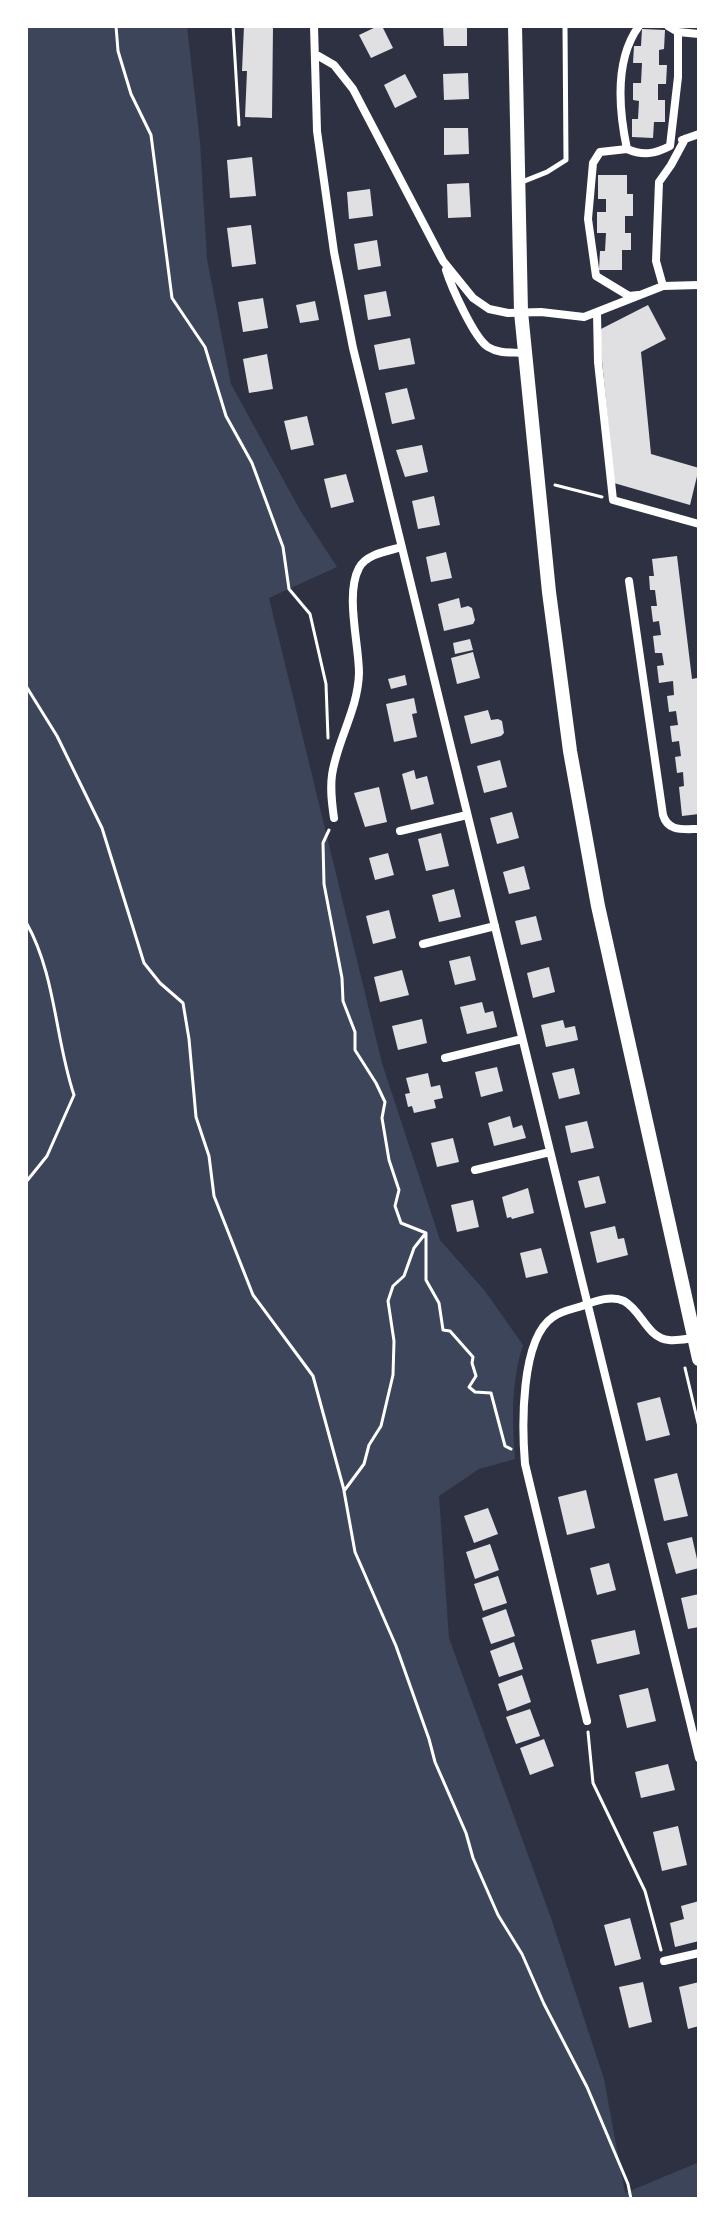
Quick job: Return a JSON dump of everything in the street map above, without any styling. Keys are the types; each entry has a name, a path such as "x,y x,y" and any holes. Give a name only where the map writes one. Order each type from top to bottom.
{"main road":[{"path":"515,26 524,353 536,482 570,751 598,906 699,1359"}],"street":[{"path":"314,26 317,131 334,252 353,348 699,1758"},
{"path":"627,149 620,103 621,79 634,32 639,26"},
{"path":"668,26 678,32 695,29"},
{"path":"670,146 678,77 678,32"},
{"path":"315,54 334,65 353,89 443,261 451,286 483,343 498,352 524,353"},
{"path":"642,294 629,296 596,276 588,219 593,163 600,152 627,149 640,154 658,153 699,134"},
{"path":"663,286 656,261 659,182 685,139"},
{"path":"443,261 473,298 498,311 584,317 663,286 699,285"},
{"path":"597,313 598,362 613,500 699,524"},
{"path":"334,818 330,791 332,771 356,696 359,674 354,581 359,566 368,558 402,547"},
{"path":"629,581 665,823 671,828 699,829"},
{"path":"400,831 467,815"},
{"path":"423,944 495,926"},
{"path":"445,1058 522,1039"},
{"path":"475,1170 550,1152"},
{"path":"587,1721 525,1456 522,1426 525,1387 538,1339 543,1327 554,1316 603,1299 621,1299 635,1308 655,1335 669,1340 694,1338"},
{"path":"664,1961 699,1953"}],"lane":[{"path":"517,184 547,172 566,160 565,26"}],"path":[{"path":"116,26 118,51 131,94 151,135 172,298 205,347 226,416 252,463 283,547 289,589 310,614 326,684 326,746"},
{"path":"233,26 239,125"},
{"path":"536,482 613,500"},
{"path":"26,686 57,736 102,828 144,963 160,983 183,1003 196,1117 209,1156 214,1196 253,1295 313,1376 344,1491 355,1552 396,1646 435,1762 498,1915 522,1954 587,2087 628,2184 631,2199"},
{"path":"334,818 323,843 324,884 342,978 343,1001 355,1032 355,1050 385,1102 382,1118 389,1160 399,1190 395,1206 401,1223 426,1233"},
{"path":"26,922 53,1000 63,1064 74,1095 47,1156 26,1182"},
{"path":"344,1491 364,1464 369,1445 381,1426 393,1375 394,1341 388,1301 393,1286 404,1276 414,1248 426,1233"},
{"path":"426,1233 426,1280 439,1303 443,1330 450,1331 473,1357 476,1376 469,1387 475,1392 491,1393 505,1446 525,1456"},
{"path":"587,1721 593,1783 645,1891 664,1961"}],"shaded area":[{"path":"26,26 187,26 200,142 207,259 231,384 300,510 337,567 269,598 382,1063 440,1240 485,1291 523,1345 513,1402 515,1459 479,1469 439,1496 449,1638 551,1918 604,2079 625,2193 699,2162 699,2199 26,2199"}],"building":[{"path":"244,26 273,26 272,118 245,117 247,71 242,71"},
{"path":"382,26 393,48 371,58 359,35"},
{"path":"443,26 467,26 467,46 444,46"},
{"path":"642,29 665,30 664,49 659,50 659,65 667,65 666,84 658,84 658,100 665,100 665,122 654,122 653,138 632,137 632,119 638,119 639,101 633,100 633,83 641,83 642,63 633,63 634,46 641,46"},
{"path":"468,73 469,99 444,100 443,74"},
{"path":"405,74 417,97 395,108 384,85"},
{"path":"444,128 468,128 469,154 444,155"},
{"path":"252,157 256,196 230,198 227,160"},
{"path":"598,175 627,175 627,194 633,194 633,216 625,216 625,233 631,233 631,250 622,250 622,270 599,270 600,251 605,251 606,233 597,233 597,212 606,212 606,199 598,199"},
{"path":"469,183 471,217 448,218 447,184"},
{"path":"370,189 373,216 349,219 347,192"},
{"path":"251,225 256,264 232,267 227,228"},
{"path":"377,240 381,266 358,270 354,244"},
{"path":"386,291 391,316 368,320 364,295"},
{"path":"263,298 268,328 243,332 238,302"},
{"path":"315,301 319,320 300,323 296,305"},
{"path":"648,305 666,339 641,352 651,454 699,468 690,505 614,483 599,330"},
{"path":"410,338 415,364 379,370 374,345"},
{"path":"267,354 273,389 249,393 243,359"},
{"path":"407,388 415,419 392,424 385,393"},
{"path":"307,416 314,445 291,450 284,421"},
{"path":"422,445 428,472 405,477 396,450"},
{"path":"346,474 354,502 331,508 324,479"},
{"path":"434,496 440,525 418,529 412,501"},
{"path":"446,552 452,578 431,582 426,557"},
{"path":"677,556 692,679 697,678 699,696 699,814 682,816 679,787 684,786 683,772 677,773 675,757 681,756 679,741 672,742 670,726 678,725 676,711 669,712 667,696 674,695 673,681 659,683 657,666 664,665 662,653 655,653 653,636 661,635 659,621 653,622 651,606 657,606 655,590 650,590 649,576 654,576 652,559"},
{"path":"459,598 461,608 472,608 475,620 473,624 444,631 438,604"},
{"path":"470,639 473,650 455,654 453,643"},
{"path":"473,652 480,678 457,684 451,658"},
{"path":"405,675 407,685 391,689 388,679"},
{"path":"414,698 417,713 412,714 417,737 394,742 386,704"},
{"path":"488,710 491,720 502,721 504,733 471,744 464,716"},
{"path":"500,760 507,787 484,793 477,766"},
{"path":"414,770 416,779 427,776 434,804 411,810 402,774"},
{"path":"379,787 387,822 365,827 354,793"},
{"path":"512,812 519,838 497,844 490,818"},
{"path":"441,833 449,866 426,871 418,839"},
{"path":"388,853 394,875 375,880 369,858"},
{"path":"524,866 530,889 509,894 503,872"},
{"path":"454,889 461,917 439,922 432,895"},
{"path":"389,910 396,938 373,944 366,916"},
{"path":"536,916 542,940 521,945 515,921"},
{"path":"470,956 476,980 455,985 449,961"},
{"path":"549,967 555,992 533,998 527,973"},
{"path":"402,970 409,995 380,1002 374,977"},
{"path":"482,1002 485,1013 493,1011 497,1027 467,1034 460,1007"},
{"path":"422,1019 427,1043 398,1050 392,1026"},
{"path":"563,1020 565,1028 575,1026 578,1040 546,1047 541,1025"},
{"path":"497,1067 503,1091 481,1097 475,1072"},
{"path":"574,1068 580,1094 559,1099 552,1073"},
{"path":"428,1073 431,1087 440,1085 443,1098 434,1100 436,1108 414,1113 412,1106 408,1107 405,1094 410,1093 406,1078"},
{"path":"510,1116 513,1128 522,1125 526,1138 494,1146 488,1123"},
{"path":"587,1121 594,1148 571,1153 565,1126"},
{"path":"453,1138 459,1162 437,1167 431,1143"},
{"path":"599,1176 606,1203 585,1208 578,1181"},
{"path":"528,1188 534,1213 507,1218 502,1197"},
{"path":"473,1200 479,1227 457,1232 451,1205"},
{"path":"615,1226 618,1239 624,1238 628,1255 597,1263 590,1232"},
{"path":"541,1248 548,1273 526,1278 520,1253"},
{"path":"660,1397 670,1435 646,1441 637,1403"},
{"path":"677,1473 688,1516 664,1521 654,1479"},
{"path":"586,1490 595,1528 567,1535 558,1497"},
{"path":"488,1508 498,1534 474,1543 464,1516"},
{"path":"692,1537 699,1568 676,1574 667,1543"},
{"path":"490,1544 499,1570 475,1579 466,1552"},
{"path":"609,1563 616,1590 597,1595 590,1568"},
{"path":"498,1576 507,1603 483,1611 474,1584"},
{"path":"699,1594 699,1627 688,1629 681,1598"},
{"path":"506,1609 515,1636 491,1644 482,1618"},
{"path":"635,1630 640,1654 597,1664 591,1640"},
{"path":"514,1642 523,1669 499,1677 490,1651"},
{"path":"522,1675 531,1702 507,1711 498,1684"},
{"path":"648,1688 656,1721 627,1728 619,1695"},
{"path":"530,1709 540,1736 516,1744 506,1717"},
{"path":"544,1739 554,1766 530,1775 520,1748"},
{"path":"668,1764 675,1790 641,1798 635,1772"},
{"path":"678,1826 687,1865 662,1871 653,1832"},
{"path":"699,1901 699,1941 675,1947 670,1923 684,1919 681,1906"},
{"path":"630,1918 641,1959 615,1966 604,1925"},
{"path":"643,1982 652,2022 629,2028 619,1987"},
{"path":"699,1982 699,2026 688,2029 679,1987"}]}
